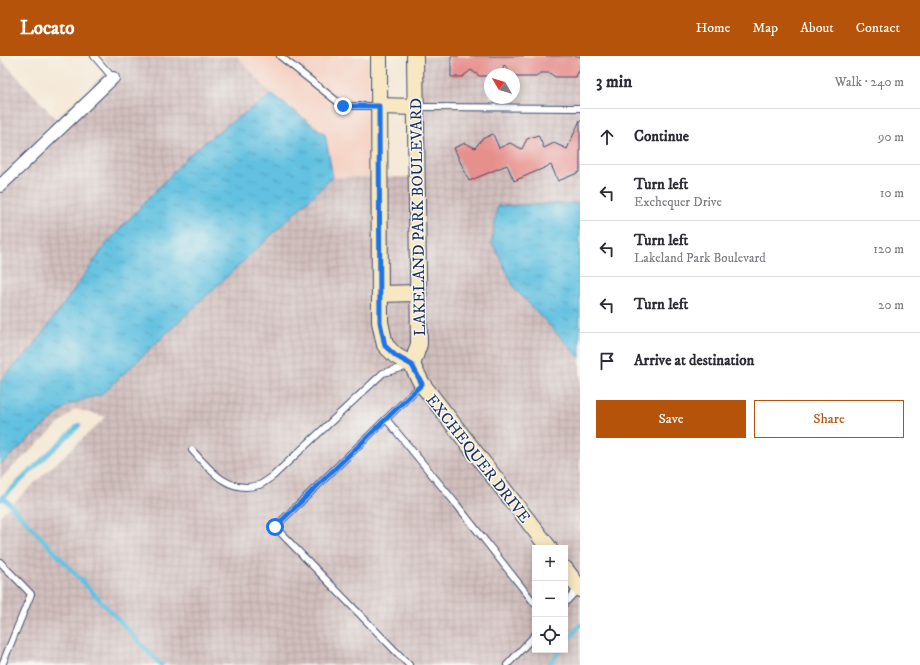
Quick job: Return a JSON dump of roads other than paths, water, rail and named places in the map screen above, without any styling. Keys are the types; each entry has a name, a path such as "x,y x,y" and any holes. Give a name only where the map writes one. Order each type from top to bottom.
{"street":[{"name":"LAKELAND PARK BOULEVARD","path":"379,56 380,322 385,346 396,356 412,365 419,344 417,177 414,107 415,56"},
{"path":"0,186 113,78"},
{"path":"379,106 414,107"},
{"path":"380,294 418,293"},
{"name":"EXCHEQUER DRIVE","path":"412,365 422,384 547,545"},
{"path":"568,573 580,588"}],"lane":[{"path":"94,56 113,78"},
{"path":"280,56 343,106 379,106"},
{"path":"414,107 580,108"},
{"path":"192,450 215,475 224,481 238,486 260,485 272,477 383,373 412,365"},
{"path":"408,665 275,527 422,384"},
{"path":"386,419 457,505 532,600"},
{"path":"0,562 31,594 2,665"},
{"path":"568,600 580,588"},
{"path":"507,665 532,638"}],"water":[{"path":"272,95 325,134 333,177 102,394 68,405 0,465 0,381 33,347 107,243 190,154 227,125"},
{"path":"580,203 580,358 515,289 492,242 497,206"}],"waterway":[{"path":"0,500 79,425"},
{"path":"3,497 161,665"},
{"path":"568,641 580,625"},
{"path":"549,665 559,653"}]}
